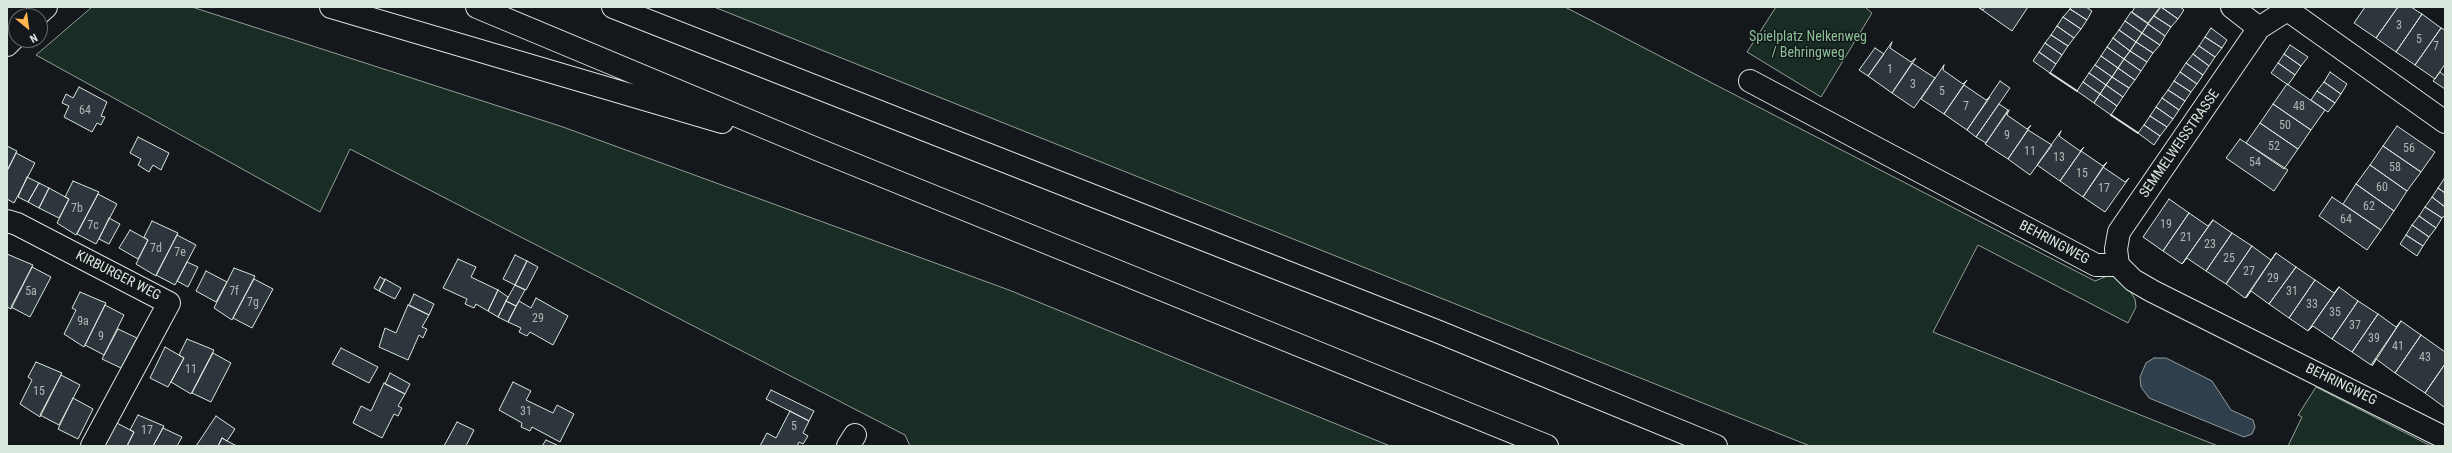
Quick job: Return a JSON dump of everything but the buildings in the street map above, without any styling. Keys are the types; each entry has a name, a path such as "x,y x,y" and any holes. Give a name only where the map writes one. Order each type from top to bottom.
{"main road":[{"path":"331,7 819,150"},
{"path":"477,7 819,150 1547,446"},
{"path":"613,7 1440,332 1716,446"},
{"path":"2232,7 2260,28"},
{"name":"SEMMELWEISSTRASSE","path":"2118,265 2116,249 2119,232 2260,28 2290,9 2445,122"},
{"name":"BEHRINGWEG","path":"1750,81 2096,265 2118,265 2133,280 2152,291 2445,438"},
{"name":"KIRBURGER WEG","path":"7,221 17,224 169,303 92,446"}],"green space":[{"path":"92,7 192,7 563,127 1009,290 1390,446 910,446 905,435 350,149 320,212 36,55 44,48 48,48 48,45"},
{"path":"714,7 1565,7 2095,281 2112,274 2128,288 2135,299 2136,307 2128,323 1978,245 1933,332 2218,446 1810,446"},
{"name":"Spielplatz Nelkenweg / Behringweg","path":"1776,7 1865,7 1872,13 1821,97 1747,52"},
{"path":"2316,387 2431,446 2288,446 2302,417 2298,415"}],"water":[{"path":"2154,358 2166,358 2212,381 2231,410 2253,420 2255,427 2252,434 2244,437 2149,398 2141,387 2140,377 2146,363"}],"wall":[{"path":"2050,73 2077,91"},
{"path":"2111,115 2138,133"}]}
